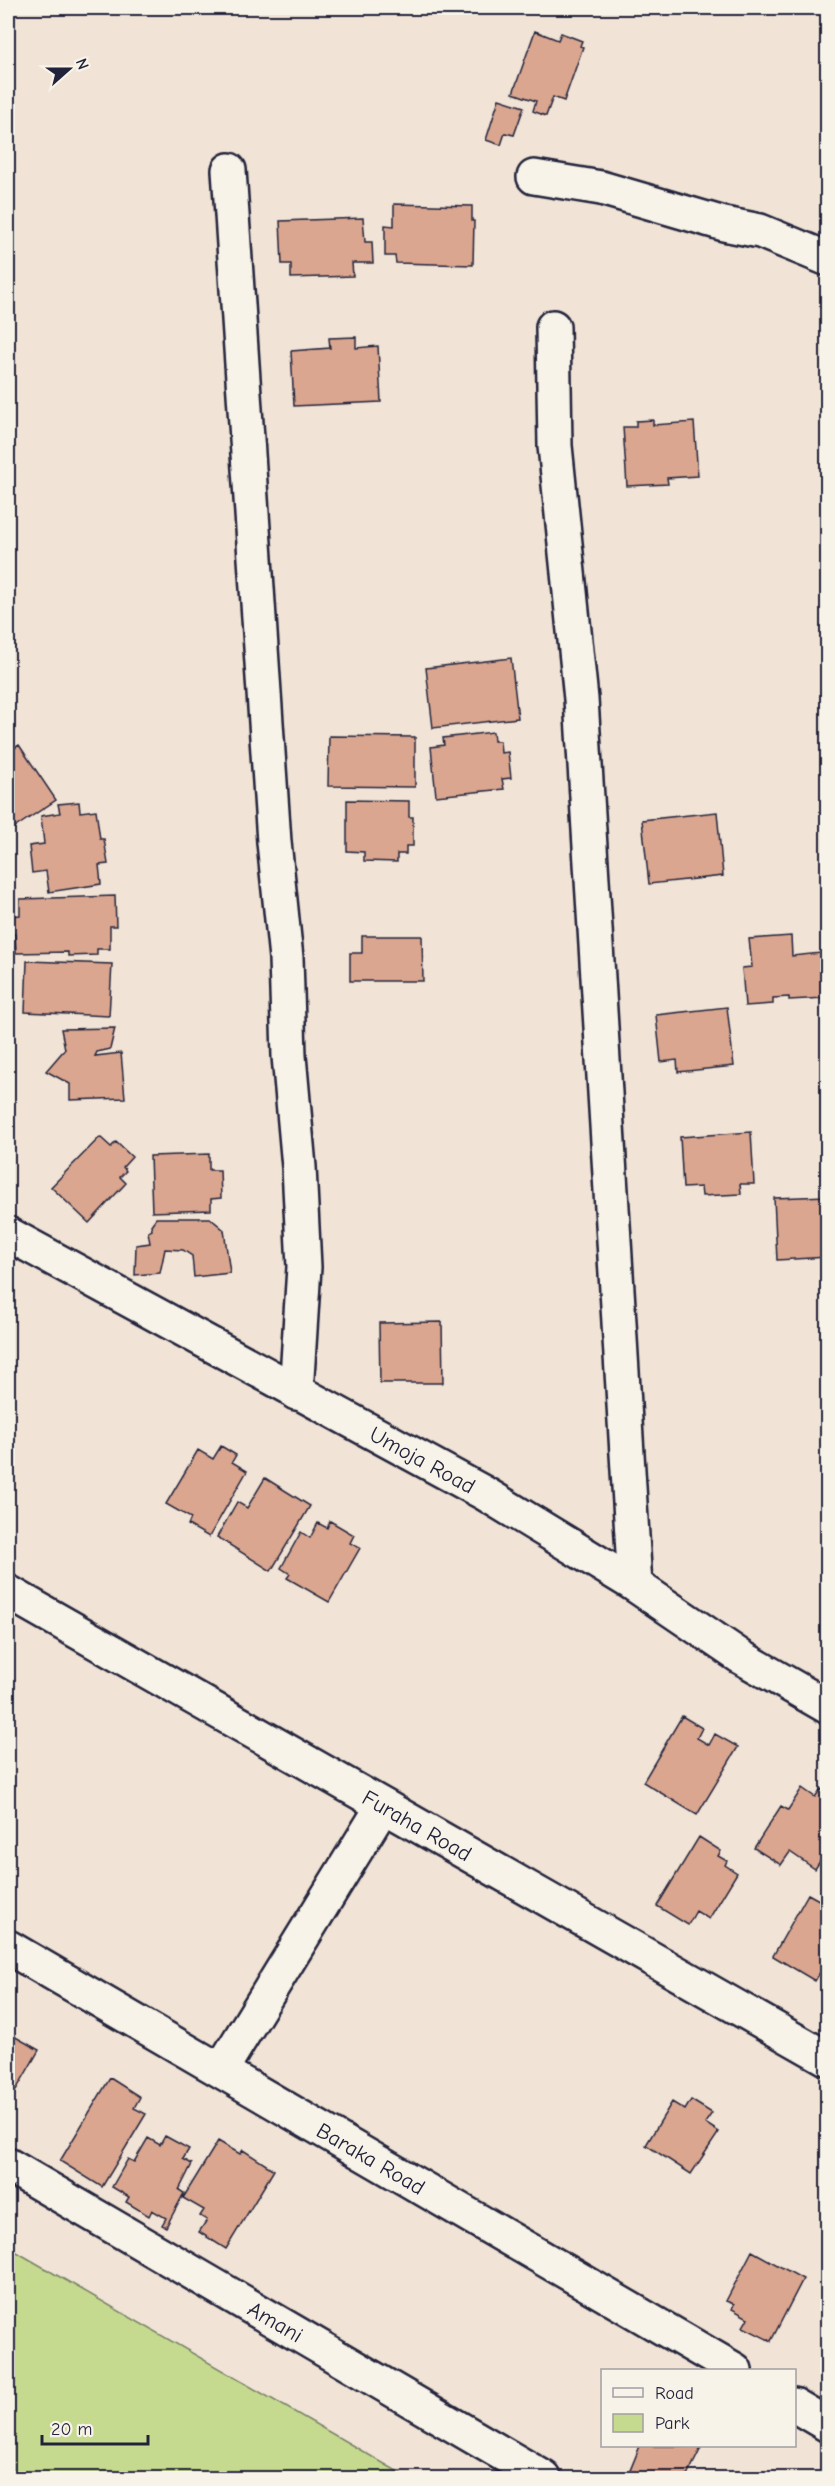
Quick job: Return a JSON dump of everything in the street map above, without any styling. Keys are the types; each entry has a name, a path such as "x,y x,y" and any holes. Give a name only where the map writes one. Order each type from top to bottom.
{"street":[{"path":"229,170 274,842 286,958 288,1056 299,1167 304,1268 296,1393"},
{"path":"534,177 601,188 724,224 760,231 828,259"},
{"path":"553,327 555,446 580,699 635,1585"},
{"name":"Umoja Road","path":"8,1234 296,1393 484,1493 635,1585 741,1658 828,1707"},
{"name":"Furaha Road","path":"8,1592 828,2059"},
{"path":"221,2070 383,1806"},
{"name":"Baraka Road","path":"8,1947 733,2369"},
{"name":"Amani","path":"8,2165 544,2478"},
{"path":"796,2406 828,2425"}],"green space":[{"path":"8,2247 409,2478 8,2478"}],"building":[{"path":"535,31 558,40 561,33 582,41 580,46 583,47 564,101 553,97 546,116 533,111 536,101 513,93"},
{"path":"499,99 524,107 514,135 505,133 501,145 486,140"},
{"path":"394,204 472,206 473,265 396,263 395,256 385,256 385,225 394,226"},
{"path":"363,218 365,242 372,242 373,263 352,263 353,276 291,278 291,264 282,264 280,221"},
{"path":"356,337 356,348 378,346 381,402 294,406 291,351 330,348 329,338"},
{"path":"653,420 653,425 694,422 698,476 667,478 668,484 627,486 623,427 636,427 636,421"},
{"path":"511,658 518,718 433,728 426,668"},
{"path":"493,732 494,741 500,741 501,753 508,752 511,778 502,779 504,789 436,796 431,747 444,745 443,738"},
{"path":"329,736 415,737 415,787 328,786"},
{"path":"19,745 56,800 14,828 8,817 8,752"},
{"path":"347,800 409,801 409,817 413,817 413,846 406,846 406,854 397,854 397,862 364,861 364,852 347,851"},
{"path":"79,802 80,812 96,810 100,839 104,839 108,864 99,865 101,884 49,892 46,871 32,873 29,846 44,844 41,816 60,813 58,804"},
{"path":"717,812 723,876 649,884 642,820"},
{"path":"115,896 116,926 110,926 110,949 97,949 97,955 68,956 68,952 16,953 15,934 8,934 8,916 20,915 20,899"},
{"path":"362,936 422,936 423,981 350,981 350,953 362,953"},
{"path":"791,936 792,956 821,953 825,998 789,1000 789,997 773,998 773,1004 745,1006 742,968 752,967 749,939"},
{"path":"27,961 112,964 109,1016 25,1012"},
{"path":"727,1007 734,1066 678,1072 677,1060 661,1062 656,1015"},
{"path":"115,1028 110,1049 97,1052 95,1056 121,1053 125,1098 70,1100 70,1084 46,1071 65,1049 61,1029"},
{"path":"751,1132 754,1184 740,1184 741,1194 702,1196 701,1187 683,1188 680,1137"},
{"path":"100,1137 111,1147 116,1142 132,1157 123,1167 126,1171 120,1177 126,1183 89,1223 51,1187"},
{"path":"209,1154 209,1170 220,1170 221,1198 211,1199 211,1210 152,1212 150,1156"},
{"path":"827,1196 828,1257 777,1260 774,1198"},
{"path":"156,1218 210,1218 224,1230 230,1273 194,1277 192,1256 183,1250 165,1249 160,1273 135,1275 136,1245 150,1243 148,1232 152,1230 151,1225"},
{"path":"442,1322 443,1383 380,1383 379,1323"},
{"path":"221,1446 236,1455 232,1462 247,1471 209,1537 188,1525 191,1518 166,1504 198,1450 213,1459"},
{"path":"265,1478 310,1506 271,1571 217,1537 237,1502 247,1508"},
{"path":"330,1521 354,1535 350,1543 360,1548 329,1602 287,1578 290,1574 281,1568 301,1532 310,1538 318,1523 327,1528"},
{"path":"682,1716 702,1728 697,1738 709,1745 715,1734 738,1747 697,1815 643,1782"},
{"path":"802,1788 815,1797 821,1789 828,1793 828,1849 815,1869 790,1852 781,1865 754,1848 781,1806 788,1810"},
{"path":"699,1837 721,1851 718,1856 727,1861 725,1865 737,1873 709,1919 696,1911 688,1925 657,1906"},
{"path":"808,1894 828,1905 828,1959 815,1981 773,1956"},
{"path":"10,2034 39,2050 8,2104 8,2038"},
{"path":"110,2078 140,2097 134,2108 146,2114 102,2187 60,2161"},
{"path":"691,2100 712,2113 705,2123 719,2132 691,2174 646,2145 672,2102 685,2110"},
{"path":"165,2136 189,2149 183,2159 192,2164 179,2190 184,2193 166,2227 162,2225 166,2218 152,2210 149,2216 126,2202 129,2197 112,2187 128,2159 134,2162 148,2138 160,2145"},
{"path":"218,2141 240,2154 243,2150 274,2170 226,2249 199,2232 207,2220 200,2216 204,2210 183,2198"},
{"path":"752,2251 803,2279 771,2341 743,2327 748,2318 732,2309 734,2304 726,2301"},
{"path":"640,2447 702,2447 686,2478 633,2478 629,2473"}]}
